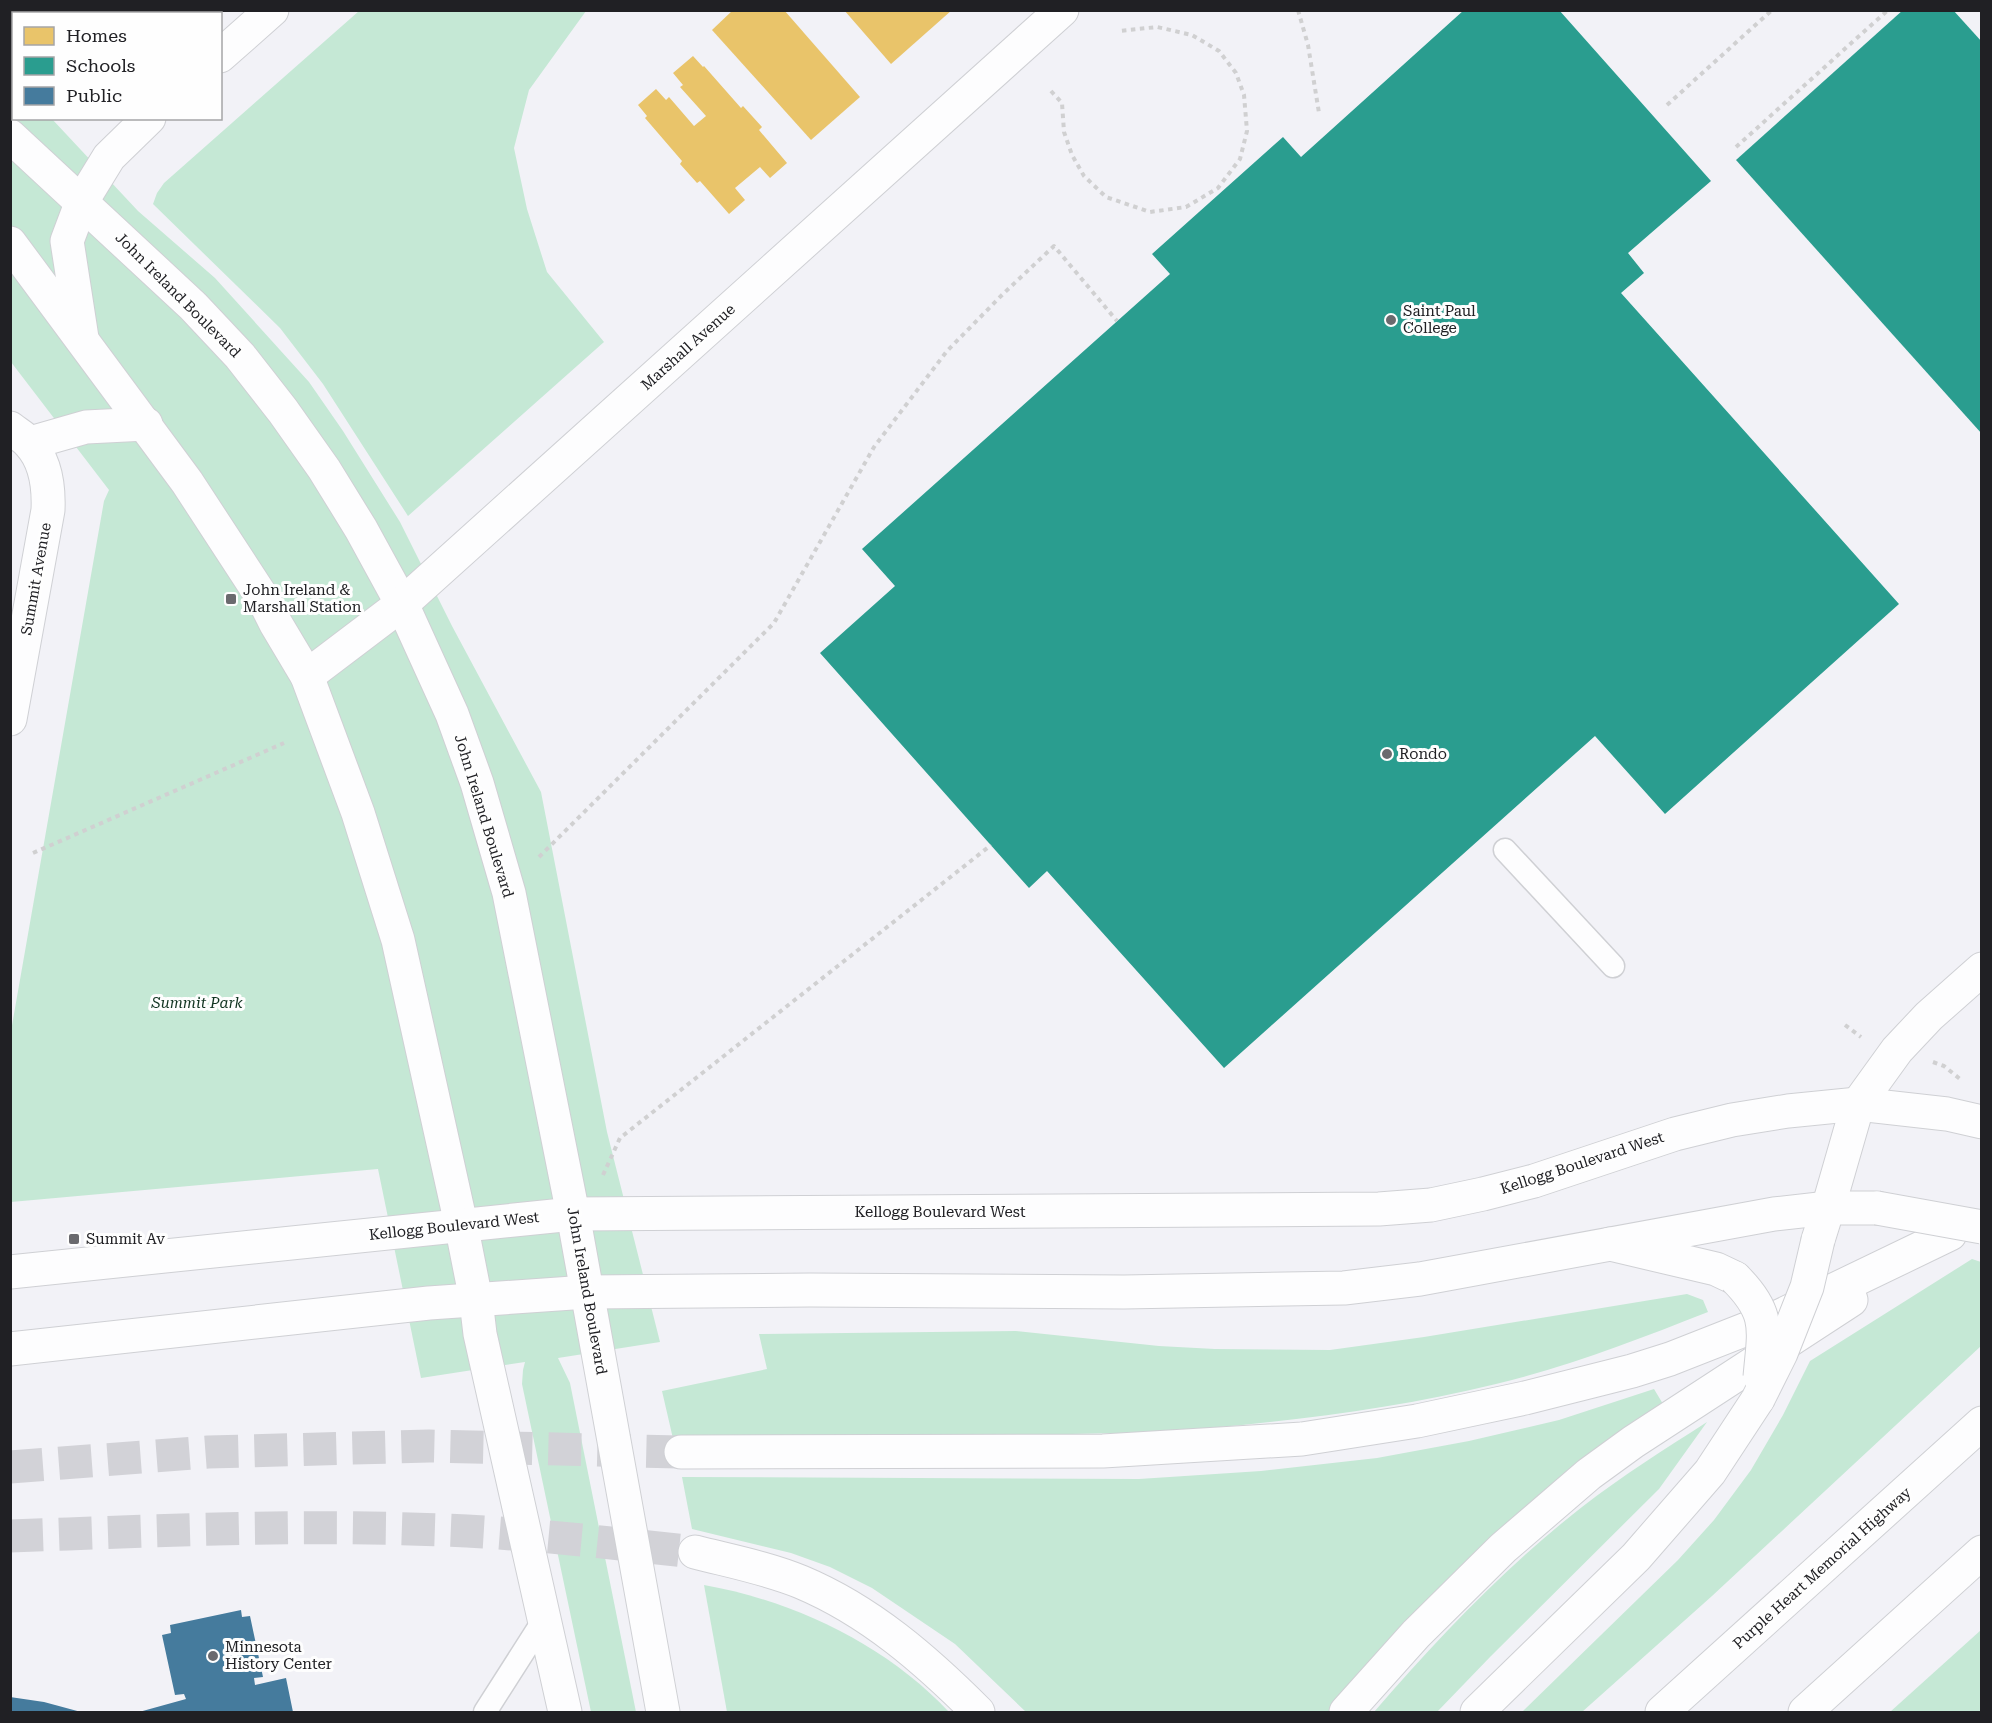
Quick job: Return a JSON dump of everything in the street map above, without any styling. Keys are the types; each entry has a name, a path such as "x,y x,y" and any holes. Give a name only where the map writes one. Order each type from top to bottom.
{"main road":[{"path":"222,54 272,10"},
{"name":"Marshall Avenue","path":"307,676 402,604 1048,15"},
{"path":"82,338 67,241 82,201 109,157 147,120"},
{"name":"John Ireland Boulevard","path":"10,136 193,306 240,356 283,411 324,469 361,529 402,604 452,714 477,783 509,892 573,1214 663,1713"},
{"path":"10,243 146,424 226,540 307,676 358,813 398,940 461,1224 476,1300 480,1334 565,1713"},
{"path":"20,436 86,427 146,424"},
{"name":"Summit Avenue","path":"10,719 48,510 49,488 43,467 20,436"},
{"path":"1477,1713 1636,1557 1710,1472 1758,1399 1781,1353 1807,1287 1818,1240 1858,1104 1897,1050 1929,1016 1982,969"},
{"name":"Kellogg Boulevard West","path":"10,1272 573,1214 1379,1209 1431,1205 1534,1181 1674,1134 1732,1120 1777,1113 1858,1104 1947,1114 1982,1122"},
{"path":"10,1349 418,1304 587,1292 810,1290 1124,1292 1344,1288 1420,1279 1774,1214 1828,1209 1877,1208 1982,1227"},
{"path":"1346,1713 1416,1634 1503,1548 1589,1474 1633,1442 1744,1371 1982,1211"},
{"path":"681,1452 1103,1451 1302,1439 1396,1424 1525,1398 1670,1359 1782,1315 1950,1234"},
{"path":"1610,1244 1716,1269 1735,1278 1750,1293 1761,1311 1764,1333 1758,1399"},
{"name":"Purple Heart Memorial Highway","path":"1662,1713 1982,1423"},
{"path":"695,1552 778,1574 830,1596 896,1638 946,1681 978,1713"},
{"path":"1805,1713 1982,1552"}],"lane":[{"path":"1505,850 1613,966"},
{"path":"485,1713 545,1618"}],"path":[{"path":"1298,10 1308,45 1319,113"},
{"path":"1667,105 1772,10"},
{"path":"1736,147 1888,10"},
{"path":"1051,91 1062,103 1064,132 1072,155 1084,176 1106,197 1150,212 1186,207 1218,188 1240,159 1247,131 1244,95 1236,73 1219,51 1192,35 1157,27 1119,31"},
{"path":"538,857 774,623 874,447 947,351 1054,246 1117,321"},
{"path":"33,853 284,743"},
{"path":"602,1176 620,1138 991,845"},
{"path":"1897,1050 1944,1066 1965,1083"}],"green space":[{"path":"359,11 586,11 529,90 514,148 527,209 547,272 604,342 408,516 323,384 280,328 153,204 164,183"},
{"name":"Summit Park","path":"11,74 12,120 53,120 138,211 215,278 309,382 343,431 400,522 452,626 541,792 607,1132 660,1342 558,1358 570,1383 636,1712 591,1712 522,1384 525,1362 421,1378 378,1169 11,1202 11,1031 104,501 109,490 11,362"},
{"path":"1972,1259 1981,1262 1981,1346 1712,1596 1582,1712 1522,1712 1678,1560 1714,1520 1751,1470 1783,1415 1810,1361"},
{"path":"1687,1294 1703,1300 1708,1312 1577,1361 1496,1384 1372,1409 1162,1432 674,1443 662,1391 767,1369 759,1334 1016,1331 1159,1346 1330,1350"},
{"path":"1654,1389 1663,1404 1332,1712 1026,1712 955,1644 872,1588 830,1567 791,1553 692,1529 682,1477 1139,1479 1261,1471 1377,1458 1469,1441 1559,1420"},
{"path":"1707,1422 1659,1489 1437,1712 1374,1712 1448,1630 1526,1554 1597,1496"},
{"path":"704,1585 772,1602 837,1629 897,1666 949,1712 727,1712"},
{"path":"1981,1630 1981,1712 1890,1712"}],"building: Homes":[{"path":"733,10 784,10 860,97 811,140 712,30"},
{"path":"844,10 952,10 891,64"},
{"path":"693,56 741,108 743,106 762,127 759,130 787,163 770,178 760,167 735,188 745,200 729,214 700,181 697,183 680,164 682,161 645,118 647,116 638,105 656,89 666,100 669,97 694,126 706,116 680,87 683,85 673,73"}],"building: Schools":[{"path":"1464,10 1559,10 1711,181 1628,253 1644,273 1621,293 1899,604 1665,814 1595,736 1224,1068 1047,871 1029,888 820,653 895,586 862,549 1170,274 1152,254 1283,137 1301,157"},
{"path":"1903,10 1953,10 1982,42 1982,434 1736,160"}],"building: Public":[{"name":"Minnesota History Center","path":"241,1610 242,1617 250,1616 263,1677 254,1678 255,1685 286,1678 293,1712 139,1712 186,1699 184,1694 175,1695 162,1635 171,1633 170,1625"},
{"path":"10,1697 44,1702 81,1712 10,1712"}],"tunnel":[{"path":"10,1467 208,1452 429,1446 681,1452"},
{"path":"10,1536 226,1529 388,1528 505,1533 695,1552"}],"place":[{"name":"Saint Paul College","path":"1391,320"},
{"name":"John Ireland & Marshall Station","path":"231,599"},
{"name":"Rondo","path":"1387,754"},
{"name":"Summit Av","path":"74,1239"},
{"name":"Minnesota History Center","path":"213,1656"}]}
